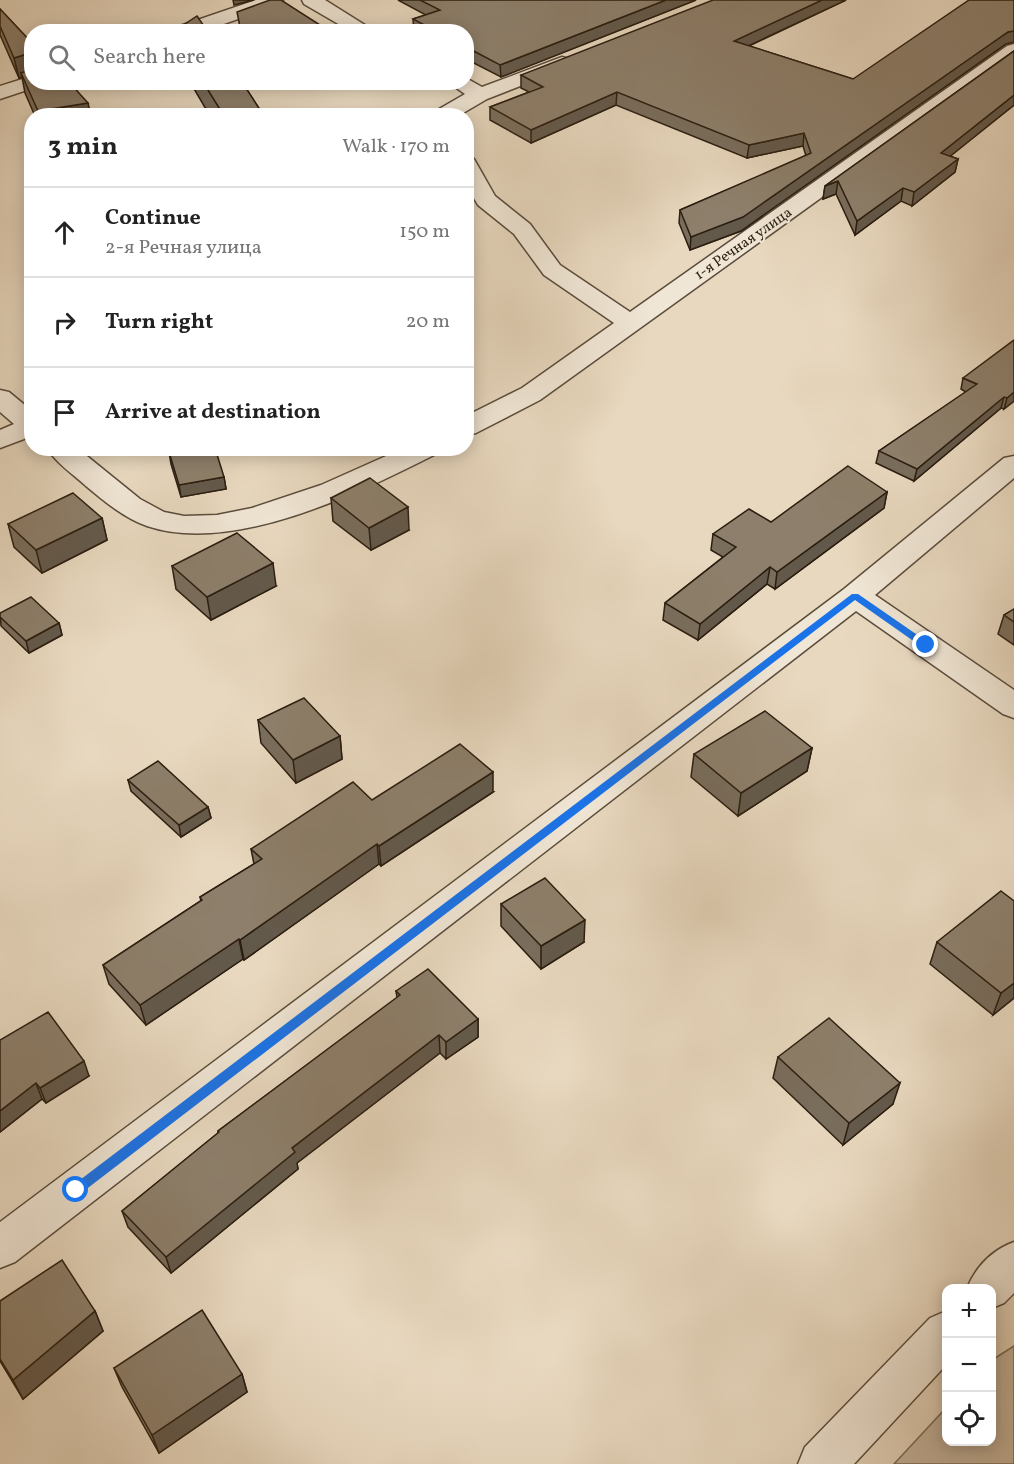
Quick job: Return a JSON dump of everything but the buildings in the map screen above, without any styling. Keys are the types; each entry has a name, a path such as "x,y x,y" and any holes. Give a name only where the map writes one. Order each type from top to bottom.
{"street":[{"path":"204,24 274,0"},
{"path":"311,0 353,24"},
{"name":"1-я Речная улица","path":"474,423 531,394 1014,50"},
{"path":"456,108 480,95 578,56"},
{"path":"0,93 24,85"},
{"path":"473,90 480,95"},
{"path":"474,178 486,200 522,229 552,270 630,323"},
{"path":"0,398 24,418"},
{"path":"0,440 24,429"},
{"path":"70,456 132,506 158,520 190,526 246,520 306,502 408,456"},
{"path":"0,1248 855,596 1014,464"},
{"path":"855,596 1014,706"},
{"path":"993,1284 1014,1262"},
{"path":"822,1464 942,1337"}],"shaded area":[{"path":"1014,1346 1014,1464 894,1464 942,1412 942,1446 996,1446 996,1357"}],"route":[{"path":"76,1190 855,596 926,645"}]}
